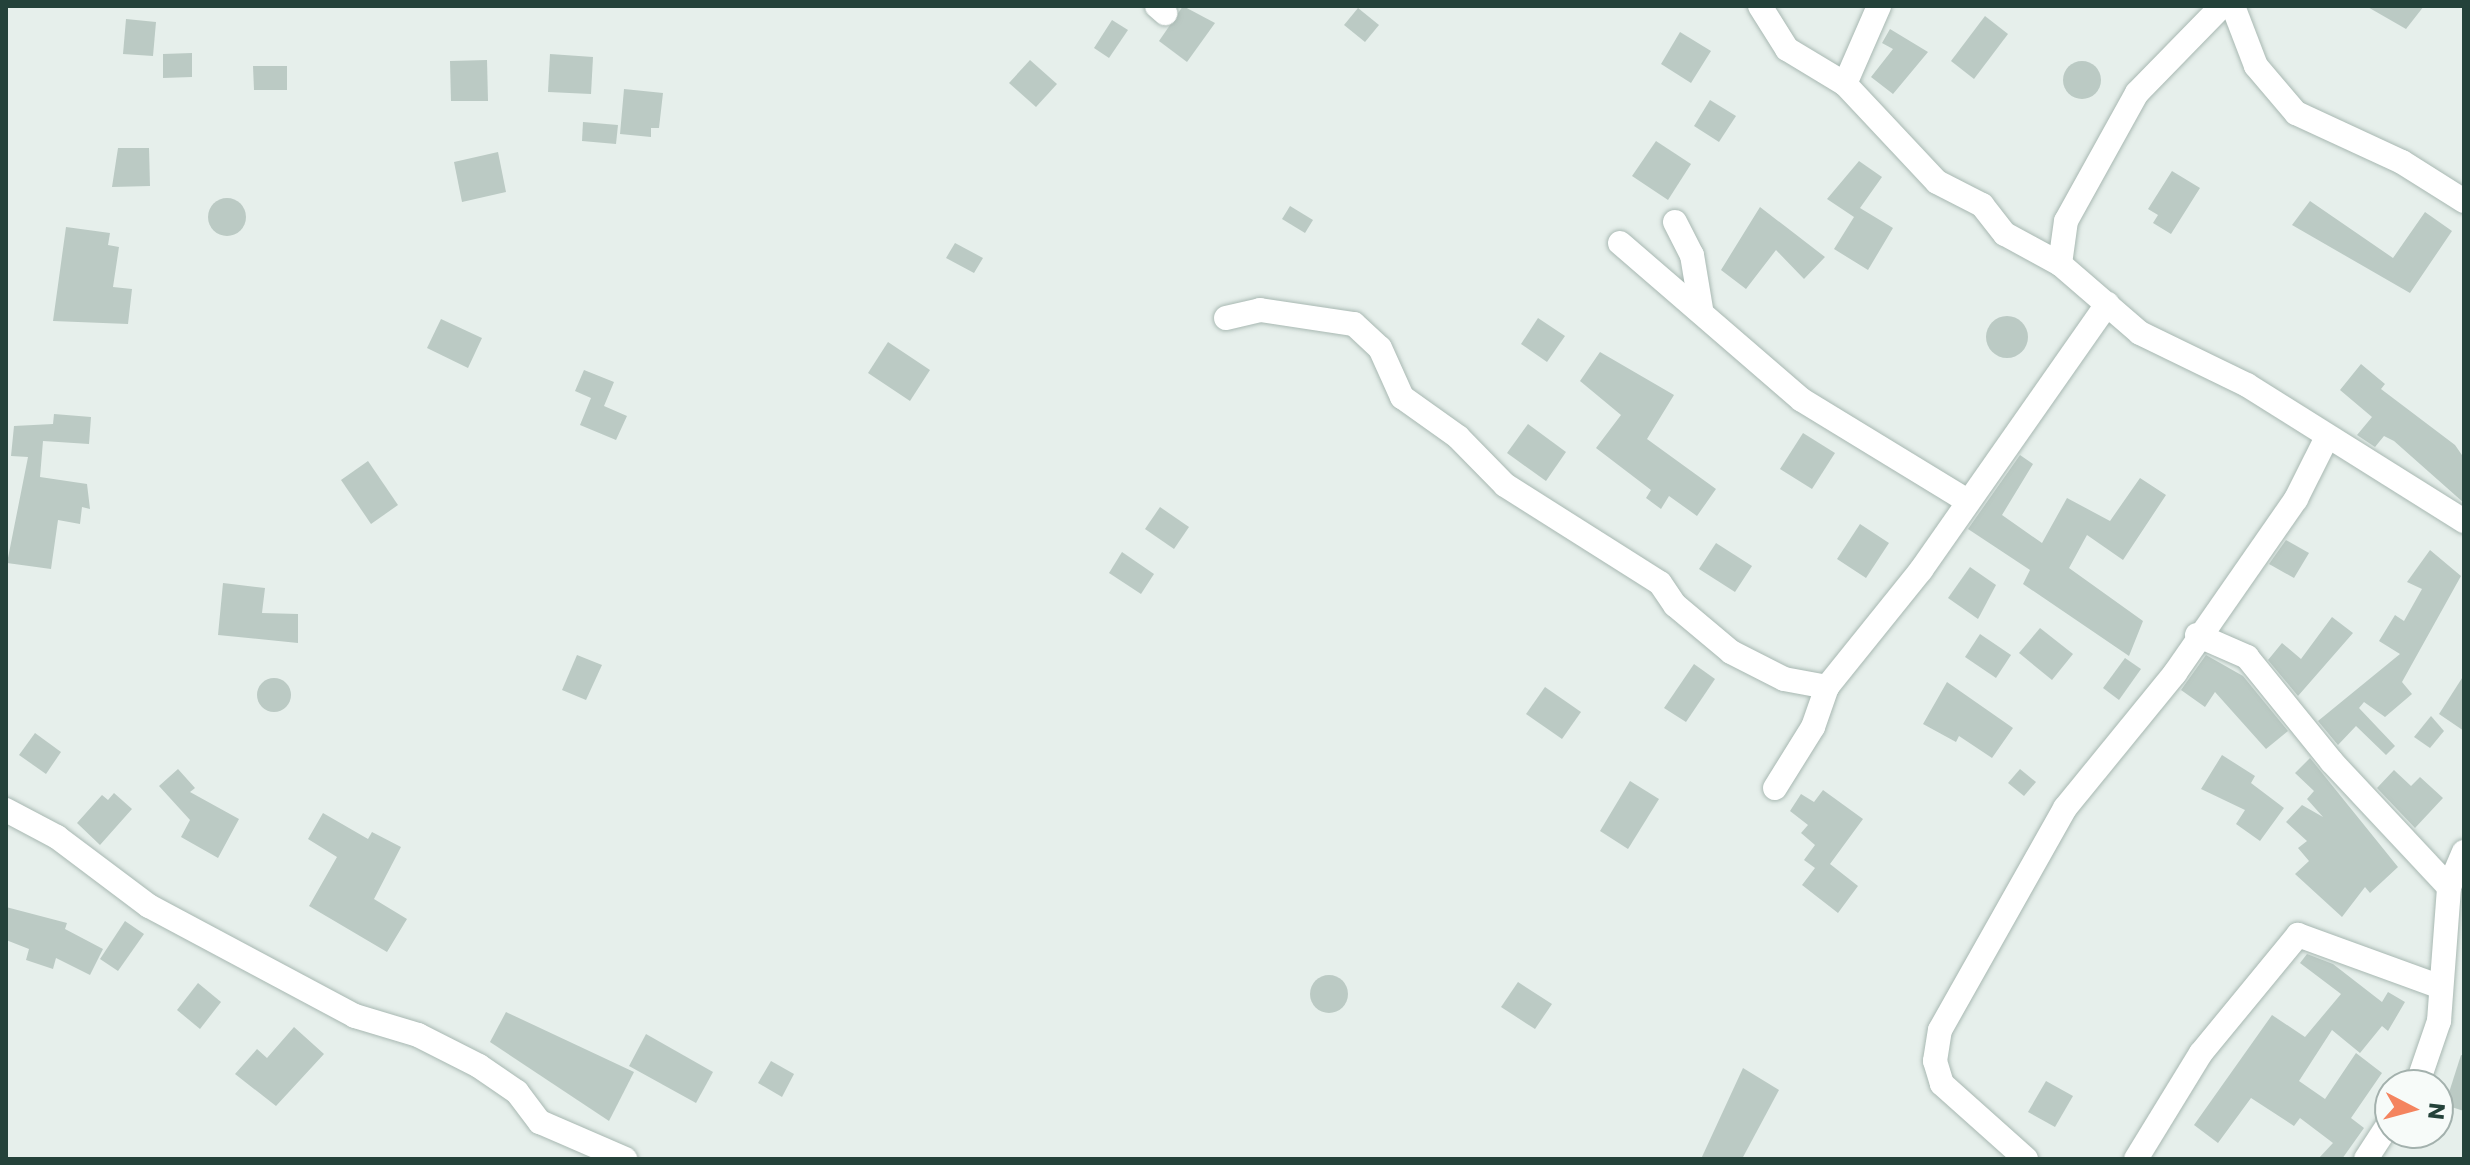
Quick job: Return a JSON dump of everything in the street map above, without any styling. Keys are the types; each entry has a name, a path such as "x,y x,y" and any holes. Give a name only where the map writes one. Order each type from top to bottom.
{"street":[{"path":"1760,6 1787,49 1845,84 1937,182 1972,198 2017,242 2060,264 2140,333 2247,385 2326,439 2464,521"},
{"path":"1845,84 1879,6"},
{"path":"2060,264 2066,221 2137,93 2222,6"},
{"path":"2233,6 2256,66 2296,113 2402,162 2464,201"},
{"path":"1675,222 1692,255 1701,309"},
{"path":"1620,243 1701,309 1721,337 1802,400 1966,500"},
{"path":"1775,788 1813,727 1827,687 1864,646 2107,304"},
{"path":"1226,318 1260,310 1354,324 1380,348 1402,397 1458,437 1505,485 1660,583 1675,605 1731,652 1784,679 1827,687"},
{"path":"2026,1159 1942,1084 1935,1061 1940,1030 2065,808 2094,778 2133,715 2175,673 2197,635 2296,499 2326,439"},
{"path":"2197,635 2247,657 2332,762 2449,887"},
{"path":"6,810 57,837 149,906 355,1016 418,1035 479,1066 517,1092 540,1122 625,1159"},
{"path":"2422,1069 2439,1021 2449,887 2464,852"},
{"path":"2136,1159 2201,1053 2298,935 2441,987"}],"building":[{"path":"1183,6 1215,23 1187,62 1159,41"},
{"path":"2366,6 2424,6 2406,29"},
{"path":"1358,8 1379,25 1365,42 1344,25"},
{"path":"1985,16 2008,34 1974,79 1951,61"},
{"path":"126,19 156,22 153,56 123,54"},
{"path":"1112,20 1128,30 1109,58 1094,48"},
{"path":"1890,29 1928,52 1893,94 1871,77 1893,49 1882,43"},
{"path":"1680,32 1711,51 1691,83 1661,64"},
{"path":"192,53 192,77 163,78 163,54"},
{"path":"550,54 593,57 591,94 548,92"},
{"path":"487,60 488,101 451,101 450,61"},
{"path":"1030,60 1057,84 1036,107 1009,83"},
{"path":"2082,61 2095,67 2101,80 2095,93 2082,99 2069,93 2063,80 2069,67"},
{"path":"253,66 287,66 287,90 254,90"},
{"path":"624,89 663,93 659,128 651,128 651,137 620,134"},
{"path":"1710,100 1736,116 1719,142 1694,126"},
{"path":"583,122 618,125 616,144 582,141"},
{"path":"1656,141 1691,164 1668,200 1632,176"},
{"path":"118,148 149,148 150,186 112,187"},
{"path":"498,152 506,192 462,202 454,162"},
{"path":"1859,161 1882,177 1860,208 1893,228 1868,270 1834,249 1854,217 1827,199"},
{"path":"2172,171 2200,188 2171,234 2153,223 2158,215 2148,209"},
{"path":"227,198 240,204 246,217 240,230 227,236 214,230 208,217 214,204"},
{"path":"2310,201 2393,258 2425,212 2452,231 2410,293 2292,225"},
{"path":"1290,206 1313,220 1305,233 1282,219"},
{"path":"1760,207 1825,257 1804,279 1776,250 1746,289 1721,270"},
{"path":"66,227 110,233 108,245 119,247 113,287 132,289 128,324 53,321"},
{"path":"955,243 983,258 974,273 946,258"},
{"path":"2007,316 2022,322 2028,337 2022,352 2007,358 1992,352 1986,337 1992,322"},
{"path":"1538,318 1565,336 1547,362 1521,344"},
{"path":"441,319 482,338 468,368 427,348"},
{"path":"888,342 930,370 910,401 868,373"},
{"path":"1600,352 1674,395 1647,439 1716,489 1697,516 1669,496 1661,509 1646,498 1651,490 1596,448 1621,415 1580,381"},
{"path":"2361,364 2385,384 2381,389 2455,445 2464,458 2464,503 2394,441 2384,436 2375,447 2357,435 2372,417 2340,390"},
{"path":"584,370 614,382 604,406 627,416 616,440 580,425 591,398 575,391"},
{"path":"54,414 91,417 89,444 43,441 40,477 87,484 90,509 82,507 80,524 58,520 51,569 7,563 28,457 11,456 14,426 53,424"},
{"path":"1528,424 1566,452 1546,481 1507,453"},
{"path":"1803,433 1835,453 1812,489 1780,469"},
{"path":"2020,455 2033,464 2002,515 2042,543 2067,498 2110,521 2140,478 2166,495 2123,560 2087,535 2069,568 2143,621 2129,656 2023,584 2030,570 1968,529"},
{"path":"368,461 398,505 371,524 341,480"},
{"path":"1160,507 1189,527 1174,549 1145,529"},
{"path":"1860,524 1889,543 1866,578 1837,559"},
{"path":"2286,540 2309,553 2294,578 2269,564"},
{"path":"1716,543 1752,566 1735,592 1699,569"},
{"path":"2430,550 2461,576 2402,682 2412,694 2385,717 2364,702 2359,708 2395,746 2386,755 2356,726 2338,745 2318,721 2400,654 2379,641 2395,615 2404,621 2422,589 2407,582"},
{"path":"1122,552 1154,574 1141,594 1109,573"},
{"path":"1970,567 1996,585 1978,619 1948,598"},
{"path":"223,583 265,588 262,613 298,614 298,643 218,635"},
{"path":"2332,617 2353,633 2298,696 2268,660 2282,643 2301,659"},
{"path":"2040,628 2073,654 2052,680 2019,653"},
{"path":"1980,634 2011,655 1996,678 1965,657"},
{"path":"577,655 602,665 586,700 562,690"},
{"path":"2206,655 2243,676 2288,731 2266,749 2215,692 2205,707 2181,690"},
{"path":"2125,658 2141,669 2119,700 2103,688"},
{"path":"1694,664 1715,679 1686,722 1664,708"},
{"path":"2464,675 2464,731 2439,714"},
{"path":"274,678 286,683 291,695 286,707 274,712 262,707 257,695 262,683"},
{"path":"1947,682 2013,728 1992,758 1959,736 1956,742 1923,724"},
{"path":"1545,687 1581,712 1562,739 1526,714"},
{"path":"2431,716 2444,731 2430,748 2414,737"},
{"path":"35,733 61,752 46,774 19,755"},
{"path":"2222,755 2255,776 2251,783 2284,808 2260,841 2236,824 2245,810 2201,789"},
{"path":"2310,758 2398,867 2370,893 2365,887 2342,917 2295,874 2309,861 2298,848 2307,841 2286,822 2302,805 2323,817 2307,799 2314,791 2295,773"},
{"path":"178,769 195,788 190,792 239,819 218,858 181,837 190,820 159,786"},
{"path":"2020,769 2036,782 2024,796 2008,783"},
{"path":"2394,770 2411,786 2420,777 2443,798 2415,828 2377,788"},
{"path":"1630,781 1659,799 1628,849 1600,831"},
{"path":"1823,790 1863,819 1830,864 1858,886 1838,913 1802,885 1815,868 1804,860 1815,845 1801,833 1808,825 1790,811 1801,794 1814,802"},
{"path":"114,793 132,809 100,845 77,823 102,795 108,800"},
{"path":"323,813 368,839 372,832 401,847 374,899 407,919 387,952 309,906 337,857 308,839"},
{"path":"6,907 67,923 65,929 103,949 90,975 56,958 53,969 26,960 29,949 6,940"},
{"path":"125,921 144,934 118,971 100,959"},
{"path":"2307,954 2333,964 2382,1002 2388,992 2405,1002 2388,1031 2382,1026 2360,1053 2332,1030 2299,1081 2325,1099 2356,1053 2377,1069 2374,1069 2374,1085 2351,1118 2364,1128 2342,1159 2318,1159 2333,1143 2300,1118 2294,1126 2251,1098 2218,1143 2194,1125 2272,1015 2305,1037 2341,994 2300,963"},
{"path":"1329,975 1342,981 1348,994 1342,1007 1329,1013 1316,1007 1310,994 1316,981"},
{"path":"1518,982 1552,1004 1535,1029 1501,1007"},
{"path":"198,983 221,1002 200,1029 177,1010"},
{"path":"506,1012 634,1072 609,1121 490,1042"},
{"path":"294,1027 324,1054 276,1106 235,1074 257,1049 267,1058"},
{"path":"646,1034 713,1072 696,1103 629,1066"},
{"path":"2461,1055 2464,1056 2464,1111 2454,1108 2454,1077"},
{"path":"771,1061 794,1074 782,1097 758,1083"},
{"path":"1743,1068 1779,1090 1742,1159 1701,1159"},
{"path":"2046,1081 2073,1096 2055,1127 2028,1112"}]}
